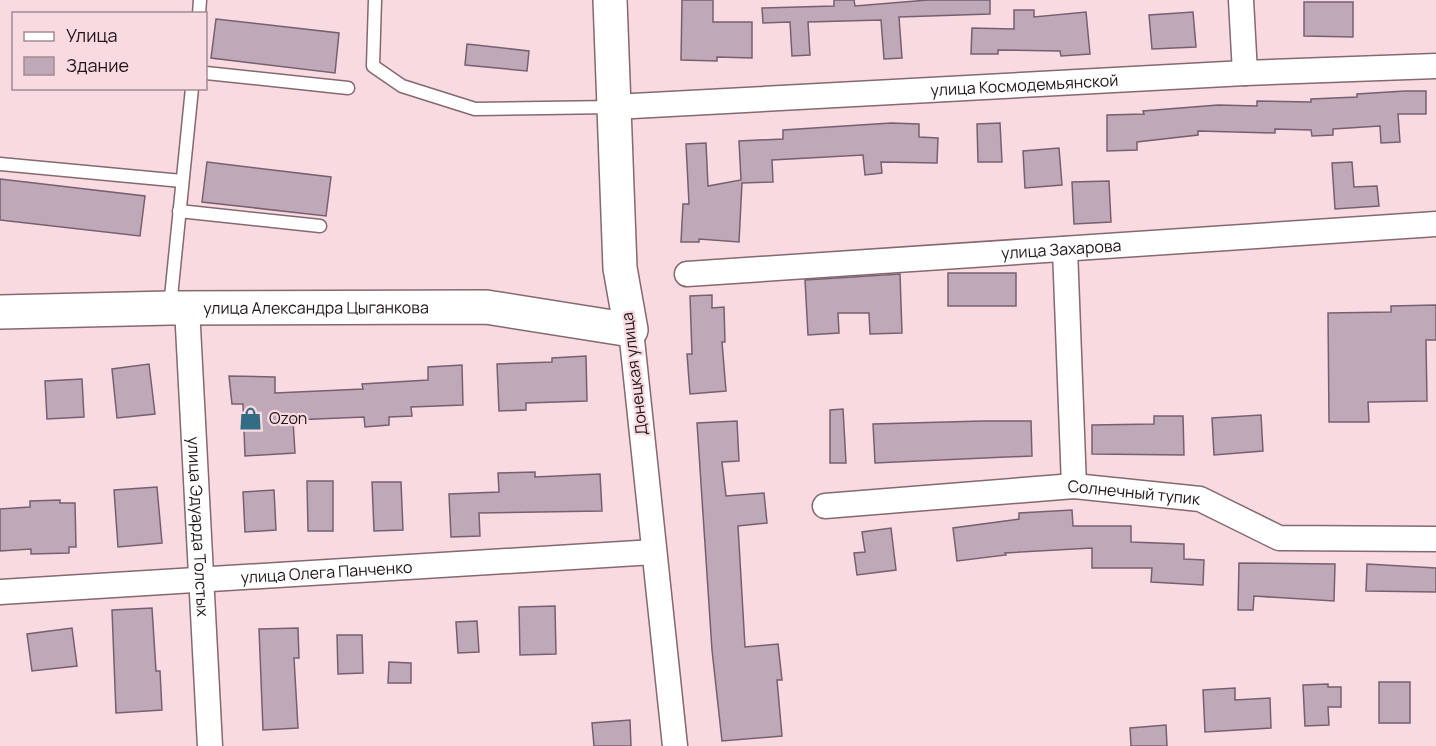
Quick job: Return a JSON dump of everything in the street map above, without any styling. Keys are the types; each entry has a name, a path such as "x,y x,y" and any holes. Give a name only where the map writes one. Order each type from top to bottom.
{"street":[{"name":"Донецкая улица","path":"610,0 620,268 631,330 675,746"},
{"path":"1241,0 1245,73"},
{"name":"улица Космодемьянской","path":"614,106 1245,73 1436,66"},
{"name":"улица Захарова","path":"687,274 1436,224"},
{"path":"1065,249 1074,486"},
{"name":"улица Александра Цыганкова","path":"0,312 178,308 486,307 631,330"},
{"name":"улица Эдуарда Толстых","path":"178,308 201,579 210,746"},
{"name":"Солнечный тупик","path":"825,506 1074,486 1200,499 1279,538 1436,539"},
{"name":"улица Олега Панченко","path":"0,592 654,552"}],"lane":[{"path":"375,0 372,66 402,86 475,108 614,106"},
{"path":"207,73 348,88"},
{"path":"178,308 179,211 192,90"},
{"path":"0,164 182,181"},
{"path":"179,211 320,226"}],"building":[{"path":"682,0 713,0 713,22 752,22 752,58 717,57 717,61 681,60"},
{"path":"834,0 854,0 855,6 928,0 990,0 990,14 899,17 902,58 884,59 881,20 808,22 810,55 792,56 790,22 763,23 762,8 834,6"},
{"path":"1304,2 1353,2 1353,37 1304,36"},
{"path":"1014,10 1034,10 1034,17 1086,12 1090,54 1061,56 1060,51 998,50 998,54 971,54 972,28 1014,29"},
{"path":"1193,12 1196,47 1152,49 1149,15"},
{"path":"216,19 339,33 335,73 211,58"},
{"path":"467,44 529,51 527,71 465,65"},
{"path":"1426,91 1426,114 1398,114 1400,142 1381,143 1380,126 1333,129 1333,135 1312,136 1311,130 1275,129 1275,133 1198,131 1198,135 1137,142 1137,150 1107,151 1107,115 1144,114 1143,111 1218,105 1257,106 1257,101 1311,102 1311,99 1357,97 1357,94"},
{"path":"891,123 919,124 919,137 938,138 937,163 881,162 882,173 865,175 863,155 772,160 773,182 742,183 739,242 699,239 699,242 681,242 683,204 689,204 686,144 706,143 708,186 741,180 739,141 783,139 783,130"},
{"path":"1000,123 1002,162 978,162 977,124"},
{"path":"1059,148 1062,185 1025,188 1023,151"},
{"path":"207,162 331,177 326,216 202,202"},
{"path":"1352,162 1354,187 1377,186 1379,206 1335,209 1332,163"},
{"path":"0,179 145,196 140,236 0,220"},
{"path":"1109,181 1111,222 1074,224 1072,182"},
{"path":"948,273 1016,273 1016,306 948,306"},
{"path":"900,274 902,333 870,334 869,313 838,313 839,333 808,335 805,280"},
{"path":"712,295 712,308 724,307 725,342 722,342 726,391 690,394 687,354 692,354 690,296"},
{"path":"1436,305 1436,340 1426,340 1427,401 1368,402 1369,422 1329,422 1328,313 1391,312 1391,306"},
{"path":"586,356 587,401 526,403 526,410 499,411 497,364 552,362 552,358"},
{"path":"149,364 155,414 117,418 112,369"},
{"path":"462,365 463,405 411,407 412,416 389,417 389,425 365,427 364,417 293,420 295,453 245,456 243,404 232,404 229,376 275,377 275,393 363,389 362,384 428,380 428,367"},
{"path":"82,379 84,417 47,419 45,381"},
{"path":"843,409 846,463 830,463 830,410"},
{"path":"1261,415 1263,451 1214,455 1212,418"},
{"path":"1154,416 1183,416 1184,455 1092,454 1092,425 1154,424"},
{"path":"737,421 739,461 722,462 726,496 764,493 767,523 738,526 745,647 778,644 782,680 777,680 782,736 722,741 712,650 697,423"},
{"path":"1031,421 1032,456 875,463 873,424"},
{"path":"535,472 535,477 600,474 602,511 479,513 480,536 451,537 449,494 499,492 498,473"},
{"path":"307,481 333,481 333,531 308,531"},
{"path":"372,482 401,482 403,530 374,531"},
{"path":"157,487 162,543 118,547 114,490"},
{"path":"274,490 276,530 245,532 243,492"},
{"path":"60,500 60,503 75,503 76,547 69,547 69,553 31,554 31,549 0,551 0,509 30,507 30,501"},
{"path":"1072,510 1073,526 1131,526 1131,542 1184,544 1184,559 1204,560 1203,585 1151,582 1152,568 1092,568 1092,548 1005,553 1006,555 957,561 953,528 1019,519 1019,513"},
{"path":"891,528 896,570 857,575 854,553 865,552 862,532"},
{"path":"1239,563 1335,564 1334,601 1254,596 1253,610 1238,610"},
{"path":"1367,564 1436,568 1436,592 1366,591"},
{"path":"555,606 556,654 520,655 519,607"},
{"path":"152,608 156,671 160,671 162,710 116,713 112,610"},
{"path":"477,621 479,652 458,653 456,622"},
{"path":"72,628 77,666 32,671 27,634"},
{"path":"298,628 299,658 294,658 298,728 263,730 259,629"},
{"path":"337,635 362,635 363,673 338,674"},
{"path":"389,662 411,663 411,683 388,683"},
{"path":"1379,682 1410,682 1410,723 1379,723"},
{"path":"1328,684 1328,687 1341,687 1341,707 1328,707 1329,725 1305,726 1303,685"},
{"path":"1235,688 1235,700 1270,698 1271,728 1205,732 1203,690"},
{"path":"630,720 631,746 594,746 592,723"},
{"path":"1166,725 1167,746 1131,746 1130,728"}],"place":[{"name":"Ozon","path":"251,418"}]}
